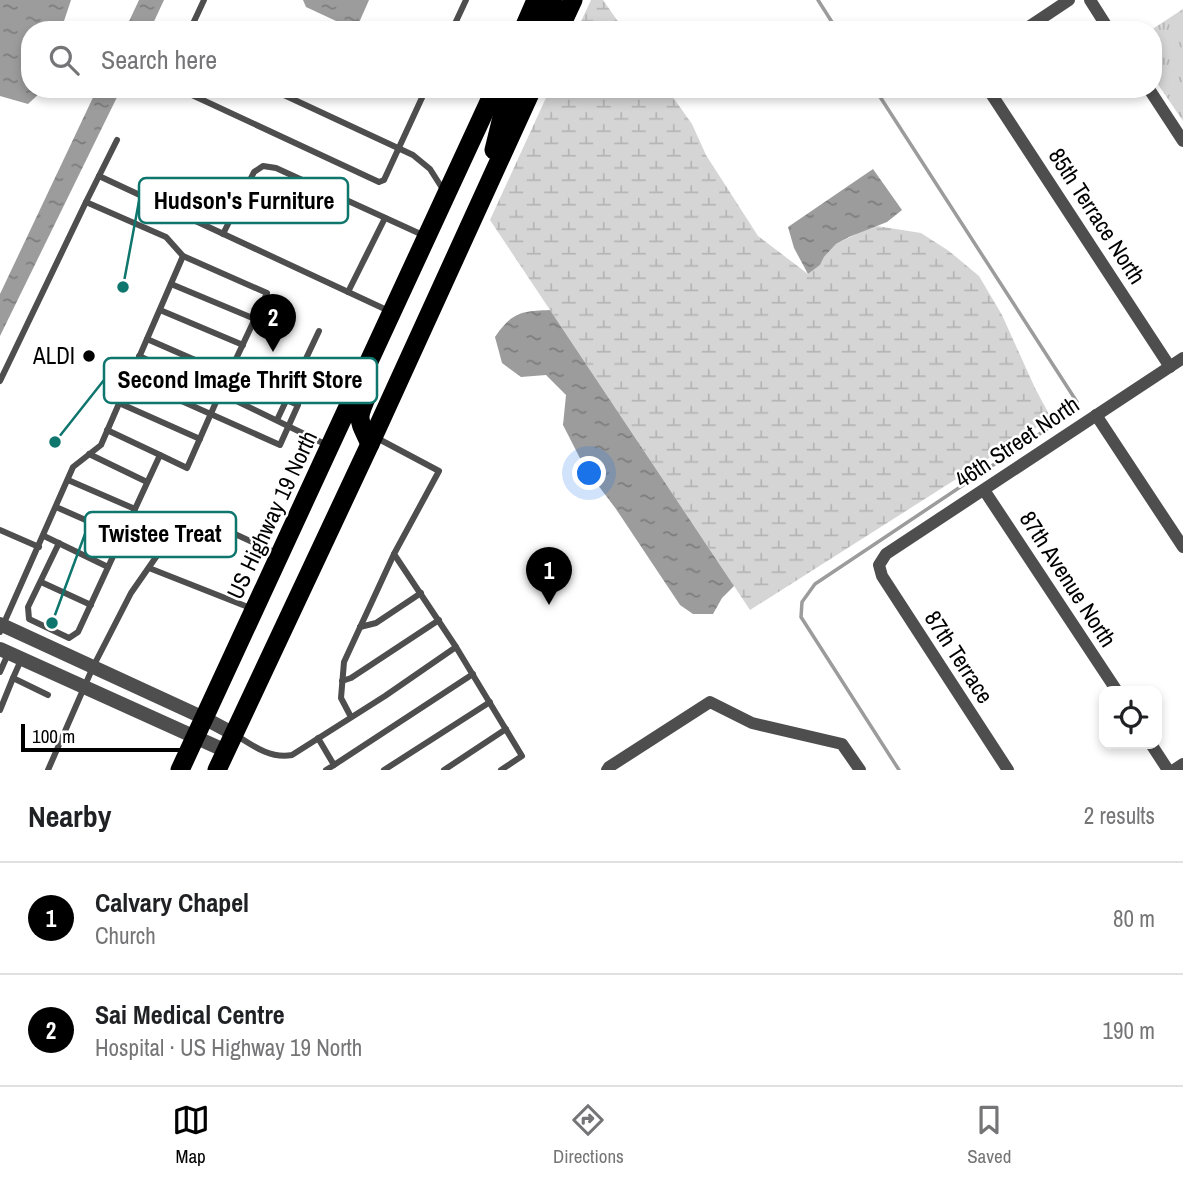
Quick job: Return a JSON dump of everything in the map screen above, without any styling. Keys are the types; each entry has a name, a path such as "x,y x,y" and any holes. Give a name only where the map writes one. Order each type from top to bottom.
{"highway":[{"path":"527,21 536,0"},
{"path":"544,21 553,0"},
{"path":"563,21 573,0"},
{"name":"US Highway 19 North","path":"180,770 491,98"},
{"path":"483,195 509,98"},
{"path":"217,770 372,440 528,98"},
{"path":"372,440 361,425 359,415 436,244 444,201"}],"street":[{"path":"1038,21 1069,0"},
{"path":"1090,0 1103,21"},
{"name":"85th Terrace North","path":"994,98 1170,367"},
{"path":"1155,98 1183,141"},
{"name":"46th Street North","path":"879,565 886,554 1183,358"},
{"path":"1096,415 1183,547"},
{"name":"87th Avenue North","path":"984,490 1114,686"},
{"name":"87th Terrace","path":"879,565 881,576 1008,770"},
{"path":"1,627 204,718 230,742"},
{"path":"10,653 195,738 230,742"},
{"path":"607,770 710,702 752,723 842,744 860,770"},
{"path":"1154,749 1168,770"},
{"path":"1174,770 1183,764"}],"lane":[{"path":"194,21 204,0"},
{"path":"456,21 466,0"},
{"path":"198,98 379,182 384,180 422,98"},
{"path":"291,98 413,155 429,169 444,201"},
{"path":"0,381 117,140"},
{"path":"223,234 254,172 263,166 276,168 427,237"},
{"path":"99,176 392,313"},
{"path":"86,202 166,237 183,256 267,293 187,468 107,430"},
{"path":"348,292 385,218"},
{"path":"1,627 73,467 101,445 183,256"},
{"path":"171,284 255,319"},
{"path":"160,310 243,345"},
{"path":"277,420 320,331"},
{"path":"130,378 280,445 298,405 147,339"},
{"path":"139,356 330,446"},
{"path":"119,403 200,439"},
{"path":"351,717 341,698 344,662 394,554 439,471 372,440"},
{"path":"89,454 148,482"},
{"path":"60,544 29,607 29,619 69,638 78,632 160,455"},
{"path":"68,480 135,509"},
{"path":"56,507 122,536"},
{"path":"48,770 93,667 131,593 180,516 194,515 280,555"},
{"path":"0,530 39,547"},
{"path":"44,536 108,567"},
{"path":"394,554 439,620 522,756 501,770"},
{"path":"149,568 255,609"},
{"path":"41,582 91,605"},
{"path":"360,627 376,623 421,593"},
{"path":"342,681 351,678 439,620"},
{"path":"230,742 285,756 292,755 456,647"},
{"path":"0,672 10,653"},
{"path":"0,710 13,678 10,653"},
{"path":"326,770 473,674"},
{"path":"13,678 48,695"},
{"path":"384,770 490,702"},
{"path":"444,770 506,729"},
{"path":"317,738 334,765"}],"green space":[{"path":"591,0 603,0 618,21 581,21"},
{"path":"1183,9 1183,121 1162,90 1162,23"},
{"path":"546,98 673,98 692,124 706,155 758,236 808,274 820,265 836,244 877,226 921,233 949,251 979,276 1002,315 1050,416 1035,429 750,610 490,220"}],"water":[{"path":"0,0 71,0 64,21 21,21 21,98 34,98 28,104 0,96"},
{"path":"139,0 164,0 154,21 129,21"},
{"path":"303,0 369,0 360,21 336,21 306,7"},
{"path":"93,98 117,98 0,336 0,294"},
{"path":"873,169 902,210 887,222 836,244 820,265 808,274 794,248 788,227"},
{"path":"550,310 734,586 722,598 713,614 693,614 680,605 616,509 585,468 563,425 566,395 546,375 521,377 502,363 495,337 507,322 518,314"}],"waterway":[{"path":"818,0 831,21"},
{"path":"881,98 1077,402 1062,419 815,584 802,602 801,617 899,770"}],"place":[{"name":"Hudson's Furniture","path":"123,287"},
{"name":"Sai Medical Centre","path":"273,352"},
{"name":"ALDI","path":"89,356"},
{"name":"Second Image Thrift Store","path":"55,442"},
{"name":"Calvary Chapel","path":"549,605"},
{"name":"Twistee Treat","path":"52,623"}]}
